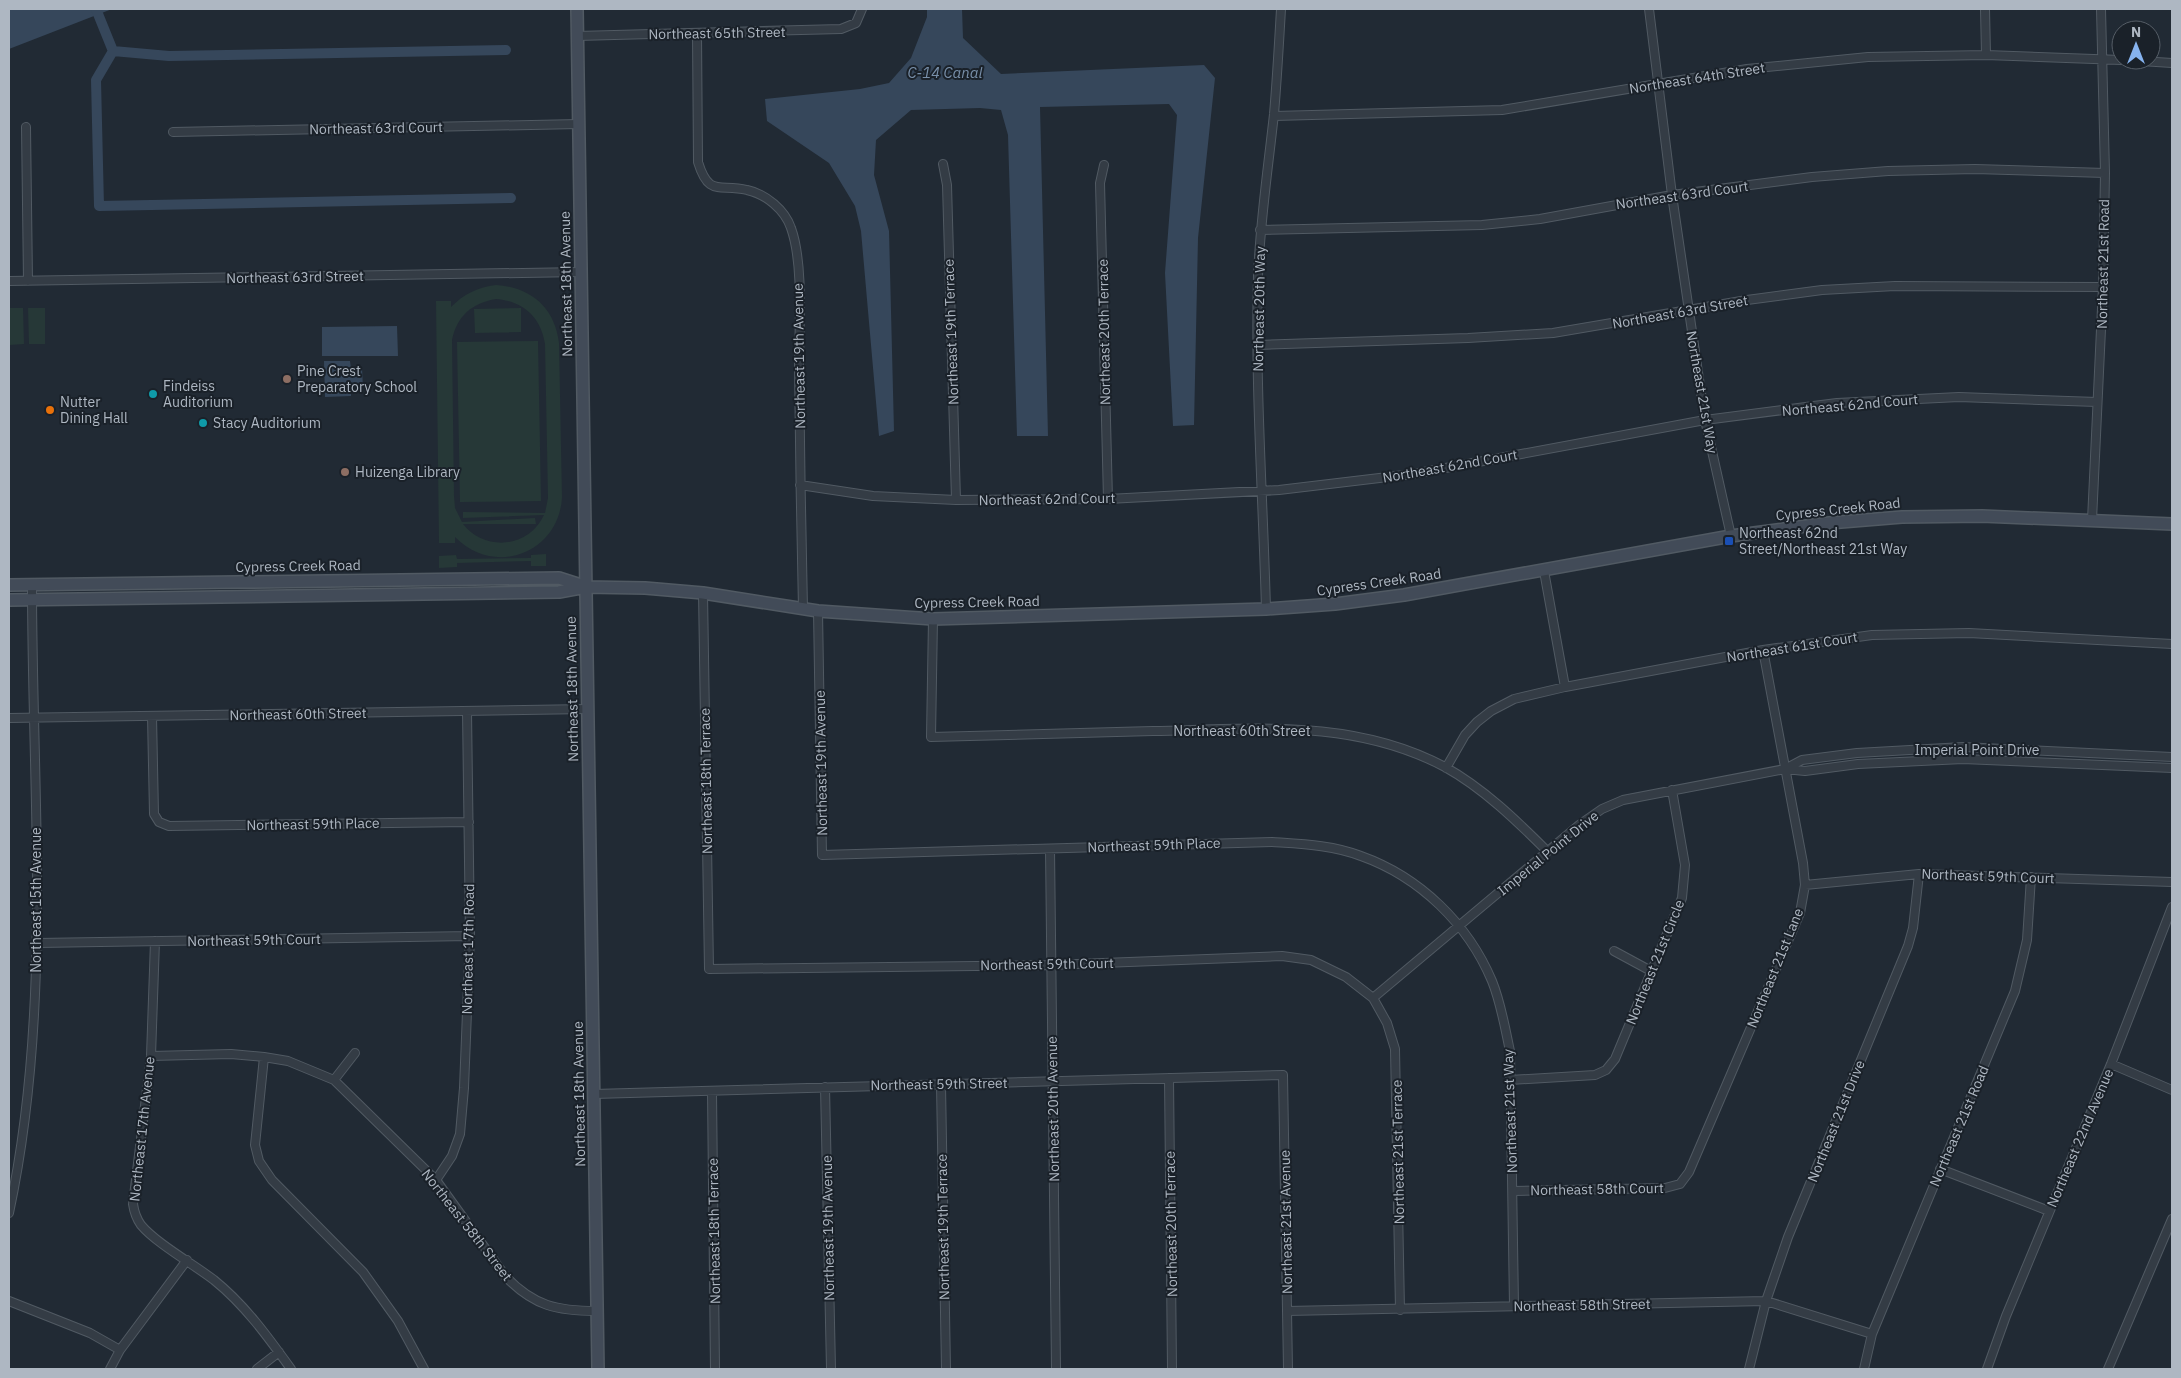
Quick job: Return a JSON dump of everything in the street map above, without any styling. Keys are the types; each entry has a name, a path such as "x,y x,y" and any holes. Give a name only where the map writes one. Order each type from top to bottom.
{"street":[{"name":"Northeast 18th Avenue","path":"577,9 598,1369"},
{"name":"Northeast 65th Street","path":"577,36 841,30 856,23 862,9"},
{"name":"Northeast 20th Way","path":"1266,609 1259,420 1260,230 1274,116 1282,9"},
{"name":"Northeast 21st Way","path":"1648,9 1672,195 1705,420 1731,536"},
{"path":"1985,9 1986,54"},
{"name":"Northeast 21st Road","path":"2092,520 2103,287 2105,173 2101,9"},
{"name":"Northeast 19th Avenue","path":"697,34 698,162 703,178 712,185 723,189 747,189 764,196 783,213 791,226 796,245 799,288 803,609"},
{"name":"Northeast 64th Street","path":"1274,116 1502,110 1747,68 1868,57 1986,54 2111,59"},
{"name":"Northeast 63rd Court","path":"173,132 579,124"},
{"path":"26,127 28,281"},
{"name":"Northeast 19th Terrace","path":"943,164 947,186 956,500"},
{"name":"Northeast 20th Terrace","path":"1104,165 1100,182 1108,499"},
{"name":"Northeast 63rd Court","path":"1260,230 1482,225 1540,219 1672,195 1812,177 1888,170 1975,169 2105,173"},
{"name":"Northeast 63rd Street","path":"9,281 581,272"},
{"name":"Northeast 63rd Street","path":"1258,345 1468,338 1553,333 1822,290 1895,286 2103,287"},
{"name":"Northeast 62nd Court","path":"800,485 873,496 956,500 1108,499 1263,492 1337,485 1413,474 1705,420 1837,403 1958,397 2097,402"},
{"name":"Cypress Creek Road","path":"9,600 559,592 586,587 645,588 703,593 818,611 933,619 1266,609 1336,604 1404,595 1731,536 1829,523 1902,517 1982,516 2172,524"},
{"path":"1544,571 1565,686"},
{"name":"Cypress Creek Road","path":"9,585 559,578 586,587"},
{"name":"Northeast 15th Avenue","path":"9,1213 20,1162 32,1052 38,943 32,585"},
{"name":"Northeast 18th Terrace","path":"703,593 709,969"},
{"name":"Northeast 19th Avenue","path":"818,611 822,855"},
{"name":"Northeast 60th Street","path":"933,619 931,737 1277,728 1313,729 1349,734 1385,743 1446,768 1500,807 1547,851"},
{"name":"Northeast 61st Court","path":"1446,768 1465,735 1491,711 1514,699 1565,686 1763,650 1872,635 1959,633 2172,644"},
{"name":"Northeast 21st Lane","path":"1680,1184 1688,1172 1800,913 1805,886 1803,863 1763,650"},
{"name":"Northeast 60th Street","path":"9,718 588,709"},
{"name":"Northeast 17th Road","path":"436,1180 452,1156 460,1134 464,1088 470,936 467,711"},
{"name":"Northeast 59th Place","path":"152,716 154,814 159,822 168,826 468,822"},
{"path":"1984,759 1985,748"},
{"name":"Imperial Point Drive","path":"1785,769 1802,760 1910,749 1985,748 2172,757"},
{"name":"Imperial Point Drive","path":"1373,998 1579,825 1602,809 1624,800 1785,769 1805,771 1911,760 1984,759 2172,768"},
{"name":"Northeast 21st Circle","path":"1510,1080 1595,1075 1606,1070 1615,1059 1682,898 1685,865 1672,790"},
{"name":"Northeast 59th Place","path":"822,855 1272,842 1319,845 1361,856 1397,872 1428,894 1460,926"},
{"name":"Northeast 20th Avenue","path":"1050,849 1056,1369"},
{"name":"Northeast 59th Court","path":"1805,886 1919,874 2172,882"},
{"name":"Northeast 21st Drive","path":"1749,1369 1766,1301 1788,1237 1908,946 1913,928 1919,874"},
{"name":"Northeast 21st Road","path":"1864,1369 1872,1334 2016,991 2027,940 2031,878"},
{"name":"Northeast 22nd Avenue","path":"1987,1369 2006,1316 2111,1064 2172,907"},
{"name":"Northeast 21st Way","path":"1460,926 1479,954 1492,982 1503,1016 1510,1051 1514,1306"},
{"name":"Northeast 59th Court","path":"38,943 470,936"},
{"name":"Northeast 17th Avenue","path":"155,941 151,1056 133,1204 134,1212 142,1226 215,1281 240,1305 262,1328 291,1369"},
{"path":"1614,951 1652,971"},
{"name":"Northeast 59th Court","path":"709,969 1051,965 1282,956 1311,960 1346,976 1373,998"},
{"name":"Northeast 21st Terrace","path":"1373,998 1387,1023 1395,1049 1400,1310"},
{"path":"334,1080 355,1053"},
{"name":"Northeast 58th Street","path":"151,1056 231,1054 264,1057 288,1061 334,1080 436,1180 506,1277 517,1289 529,1298 544,1305 581,1310 597,1310"},
{"path":"264,1057 256,1144 259,1161 272,1180 363,1272 398,1321 424,1369"},
{"path":"2111,1064 2172,1090"},
{"name":"Northeast 59th Street","path":"594,1094 1283,1075"},
{"name":"Northeast 21st Avenue","path":"1283,1075 1288,1369"},
{"name":"Northeast 20th Terrace","path":"1169,1078 1172,1369"},
{"name":"Northeast 19th Terrace","path":"941,1084 946,1369"},
{"name":"Northeast 19th Avenue","path":"825,1087 831,1369"},
{"name":"Northeast 18th Terrace","path":"712,1092 715,1369"},
{"path":"1940,1169 2049,1211"},
{"name":"Northeast 58th Court","path":"1512,1191 1665,1188 1680,1184"},
{"path":"2108,1369 2172,1219"},
{"path":"110,1369 120,1350 187,1260"},
{"path":"9,1300 90,1333 120,1350"},
{"name":"Northeast 58th Street","path":"1287,1311 1766,1301 1872,1334"},
{"path":"257,1369 279,1352"}],"shaded area":[{"path":"496,285 520,290 539,302 552,319 559,343 562,498 558,517 549,533 537,545 522,554 505,557 488,556 471,549 455,537 455,543 439,543 436,301 451,301 451,307 461,298 477,289","holes":["496,299 506,300 529,312 535,318 543,334 545,344 548,498 545,513 463,512 463,518 544,515 537,526 518,540 494,542 472,533 463,524 536,524 535,518 462,522 455,508 452,340 458,324 473,307"]},
{"path":"9,308 23,308 24,344 9,345"},
{"path":"28,308 45,308 45,344 29,344"},
{"path":"521,308 521,332 475,333 474,309"},
{"path":"538,341 541,501 460,502 457,342"},
{"path":"546,554 546,566 531,566 531,561 457,563 457,567 439,568 439,556 456,555 457,559 531,558 531,555"}],"water":[{"path":"9,9 112,9 9,49"},
{"name":"C-14 Canal","path":"927,9 962,9 963,38 1001,74 1204,65 1215,78 1198,238 1194,425 1173,426 1165,273 1177,115 1169,104 1040,107 1048,436 1017,436 1008,135 1001,110 980,108 911,110 876,140 874,175 889,231 894,431 879,436 861,231 855,206 829,163 767,121 765,99 860,89 889,83 911,58 927,17"},
{"path":"397,326 398,356 322,356 322,327"},
{"path":"324,361 350,361 351,369 362,368 363,388 351,388 351,396 325,397"}],"waterway":[{"path":"96,9 113,51 96,80 99,206 511,198"},
{"path":"113,51 169,56 506,50"}],"place":[{"name":"Pine Crest Preparatory School","path":"287,379"},
{"name":"Findeiss Auditorium","path":"153,394"},
{"name":"Nutter Dining Hall","path":"50,410"},
{"name":"Stacy Auditorium","path":"203,423"},
{"name":"Huizenga Library","path":"345,472"},
{"name":"Northeast 62nd Street/Northeast 21st Way","path":"1729,541"}]}
